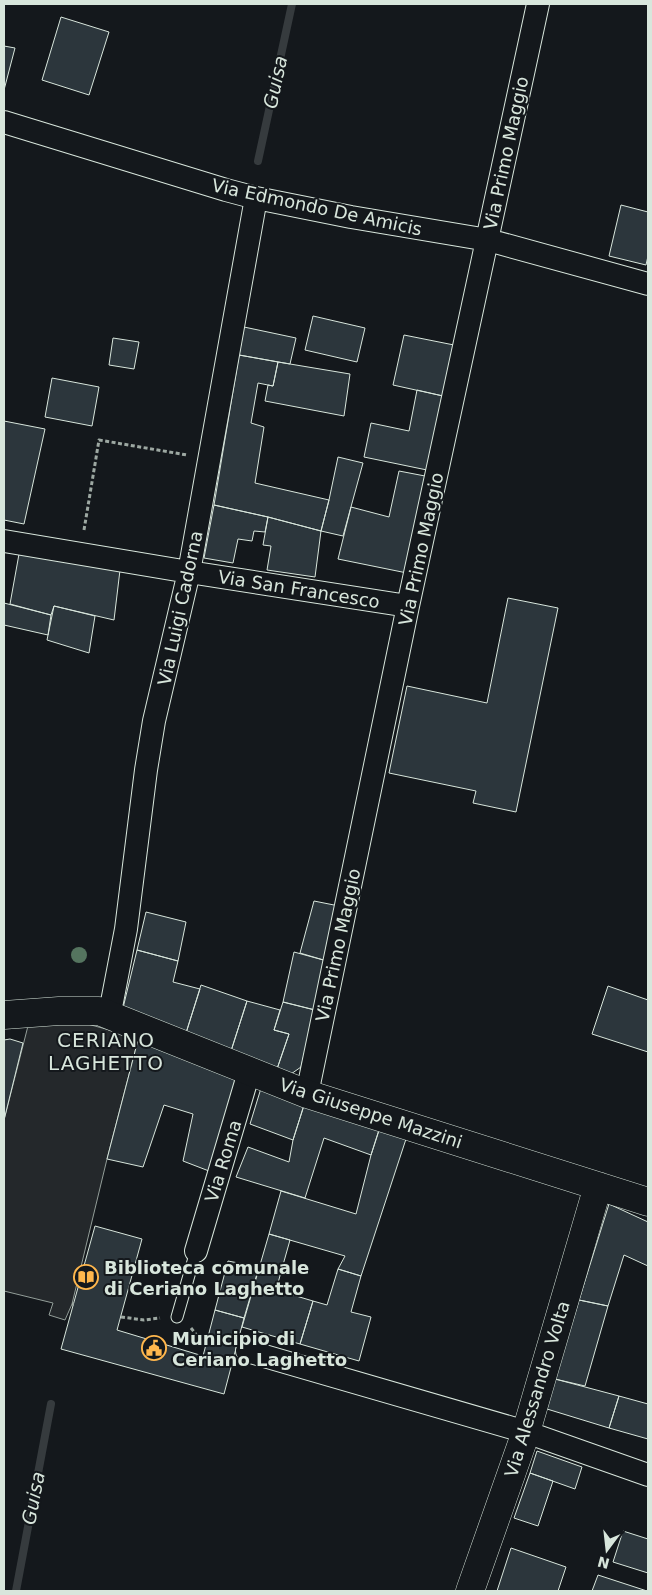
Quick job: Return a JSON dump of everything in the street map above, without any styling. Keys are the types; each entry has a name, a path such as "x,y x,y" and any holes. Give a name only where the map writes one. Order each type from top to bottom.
{"street":[{"name":"Via Primo Maggio","path":"307,1094 408,606 538,4"},
{"name":"Via Edmondo De Amicis","path":"4,122 256,198 351,217 488,240 648,284"},
{"name":"Via Luigi Cadorna","path":"99,1011 108,1008 112,1002 126,929 154,722 189,572 256,198"},
{"name":"Via San Francesco","path":"4,541 408,606"},
{"path":"4,1015 59,1011 99,1011"},
{"name":"Via Giuseppe Mazzini","path":"99,1011 307,1094 648,1202"},
{"name":"Via Roma","path":"196,1251 249,1072"},
{"name":"Via Alessandro Volta","path":"470,1591 526,1432 598,1186"},
{"path":"247,1351 526,1432 648,1475"}],"lane":[{"path":"177,1317 196,1251"}],"path":[{"path":"80,554 99,440 210,458"}],"shaded area":[{"path":"73,1020 138,1040 72,1304 65,1320 49,1315 53,1303 4,1291 4,1120 29,1022"}],"building":[{"path":"61,17 109,32 89,95 42,80"},
{"path":"4,46 15,48 4,90"},
{"path":"621,205 648,212 648,256 646,265 609,256"},
{"path":"313,316 365,328 357,362 305,350"},
{"path":"244,327 296,338 290,364 239,355"},
{"path":"404,335 454,345 443,396 393,385"},
{"path":"113,338 139,342 134,369 109,365"},
{"path":"239,355 278,362 273,386 258,383 251,423 264,427 255,483 329,500 321,531 214,505"},
{"path":"278,362 350,374 344,416 265,401 268,385 273,386"},
{"path":"52,378 99,387 92,426 45,417"},
{"path":"417,390 443,396 427,470 364,457 371,423 409,431"},
{"path":"4,421 45,429 24,524 4,520"},
{"path":"338,457 363,463 343,536 321,531"},
{"path":"399,471 425,476 407,573 338,559 351,507 389,517"},
{"path":"214,505 268,517 265,532 254,531 252,541 238,539 233,563 204,558"},
{"path":"268,517 321,531 315,577 267,570 271,546 263,545"},
{"path":"19,554 120,570 114,620 54,606 51,615 10,604"},
{"path":"508,598 558,608 516,812 473,803 476,791 389,773 407,686 487,703"},
{"path":"4,603 51,615 48,635 4,625"},
{"path":"54,606 95,616 89,653 47,640"},
{"path":"314,901 339,906 327,961 300,953"},
{"path":"146,912 186,922 178,961 137,950"},
{"path":"137,950 178,961 173,982 200,989 186,1033 123,1008"},
{"path":"294,952 327,961 315,1010 283,1002"},
{"path":"201,985 247,1001 231,1051 186,1033"},
{"path":"608,986 648,1000 648,1052 592,1034"},
{"path":"247,1001 280,1010 274,1030 289,1034 277,1069 231,1051"},
{"path":"283,1002 315,1010 301,1067 291,1074 277,1069 289,1034 274,1030"},
{"path":"10,1039 23,1043 4,1120 4,1040"},
{"path":"138,1040 238,1074 209,1171 183,1161 193,1114 164,1105 143,1167 107,1159"},
{"path":"262,1085 305,1102 293,1140 250,1124"},
{"path":"305,1102 380,1127 371,1155 324,1138 305,1198 236,1177 248,1147 289,1162 293,1140"},
{"path":"380,1127 407,1136 361,1276 338,1269 345,1256 269,1234 281,1191 356,1214"},
{"path":"609,1204 648,1222 648,1266 624,1255 608,1306 579,1300"},
{"path":"95,1226 142,1239 117,1330 203,1356 215,1310 244,1318 224,1394 61,1349"},
{"path":"269,1234 290,1240 276,1290 313,1301 300,1344 242,1327"},
{"path":"228,1261 259,1267 244,1318 215,1310"},
{"path":"338,1269 361,1276 351,1312 371,1317 359,1361 300,1344 313,1301 327,1305"},
{"path":"579,1300 608,1306 585,1386 555,1379"},
{"path":"555,1379 619,1396 609,1428 547,1409"},
{"path":"619,1396 648,1404 648,1439 609,1428"},
{"path":"537,1451 582,1467 575,1489 530,1473"},
{"path":"530,1473 553,1481 538,1526 514,1518"},
{"path":"623,1531 648,1539 648,1573 613,1562"},
{"path":"511,1548 566,1567 558,1591 497,1591"},
{"path":"598,1575 647,1591 592,1591"}],"waterway":[{"name":"Guisa","path":"258,161 292,4"},
{"name":"Guisa","path":"16,1591 51,1404"}],"place":[{"name":"Biblioteca comunale di Ceriano Laghetto","path":"86,1277"},
{"name":"Municipio di Ceriano Laghetto","path":"154,1348"}],"district":[{"name":"CERIANO LAGHETTO","path":"106,1052"}]}
